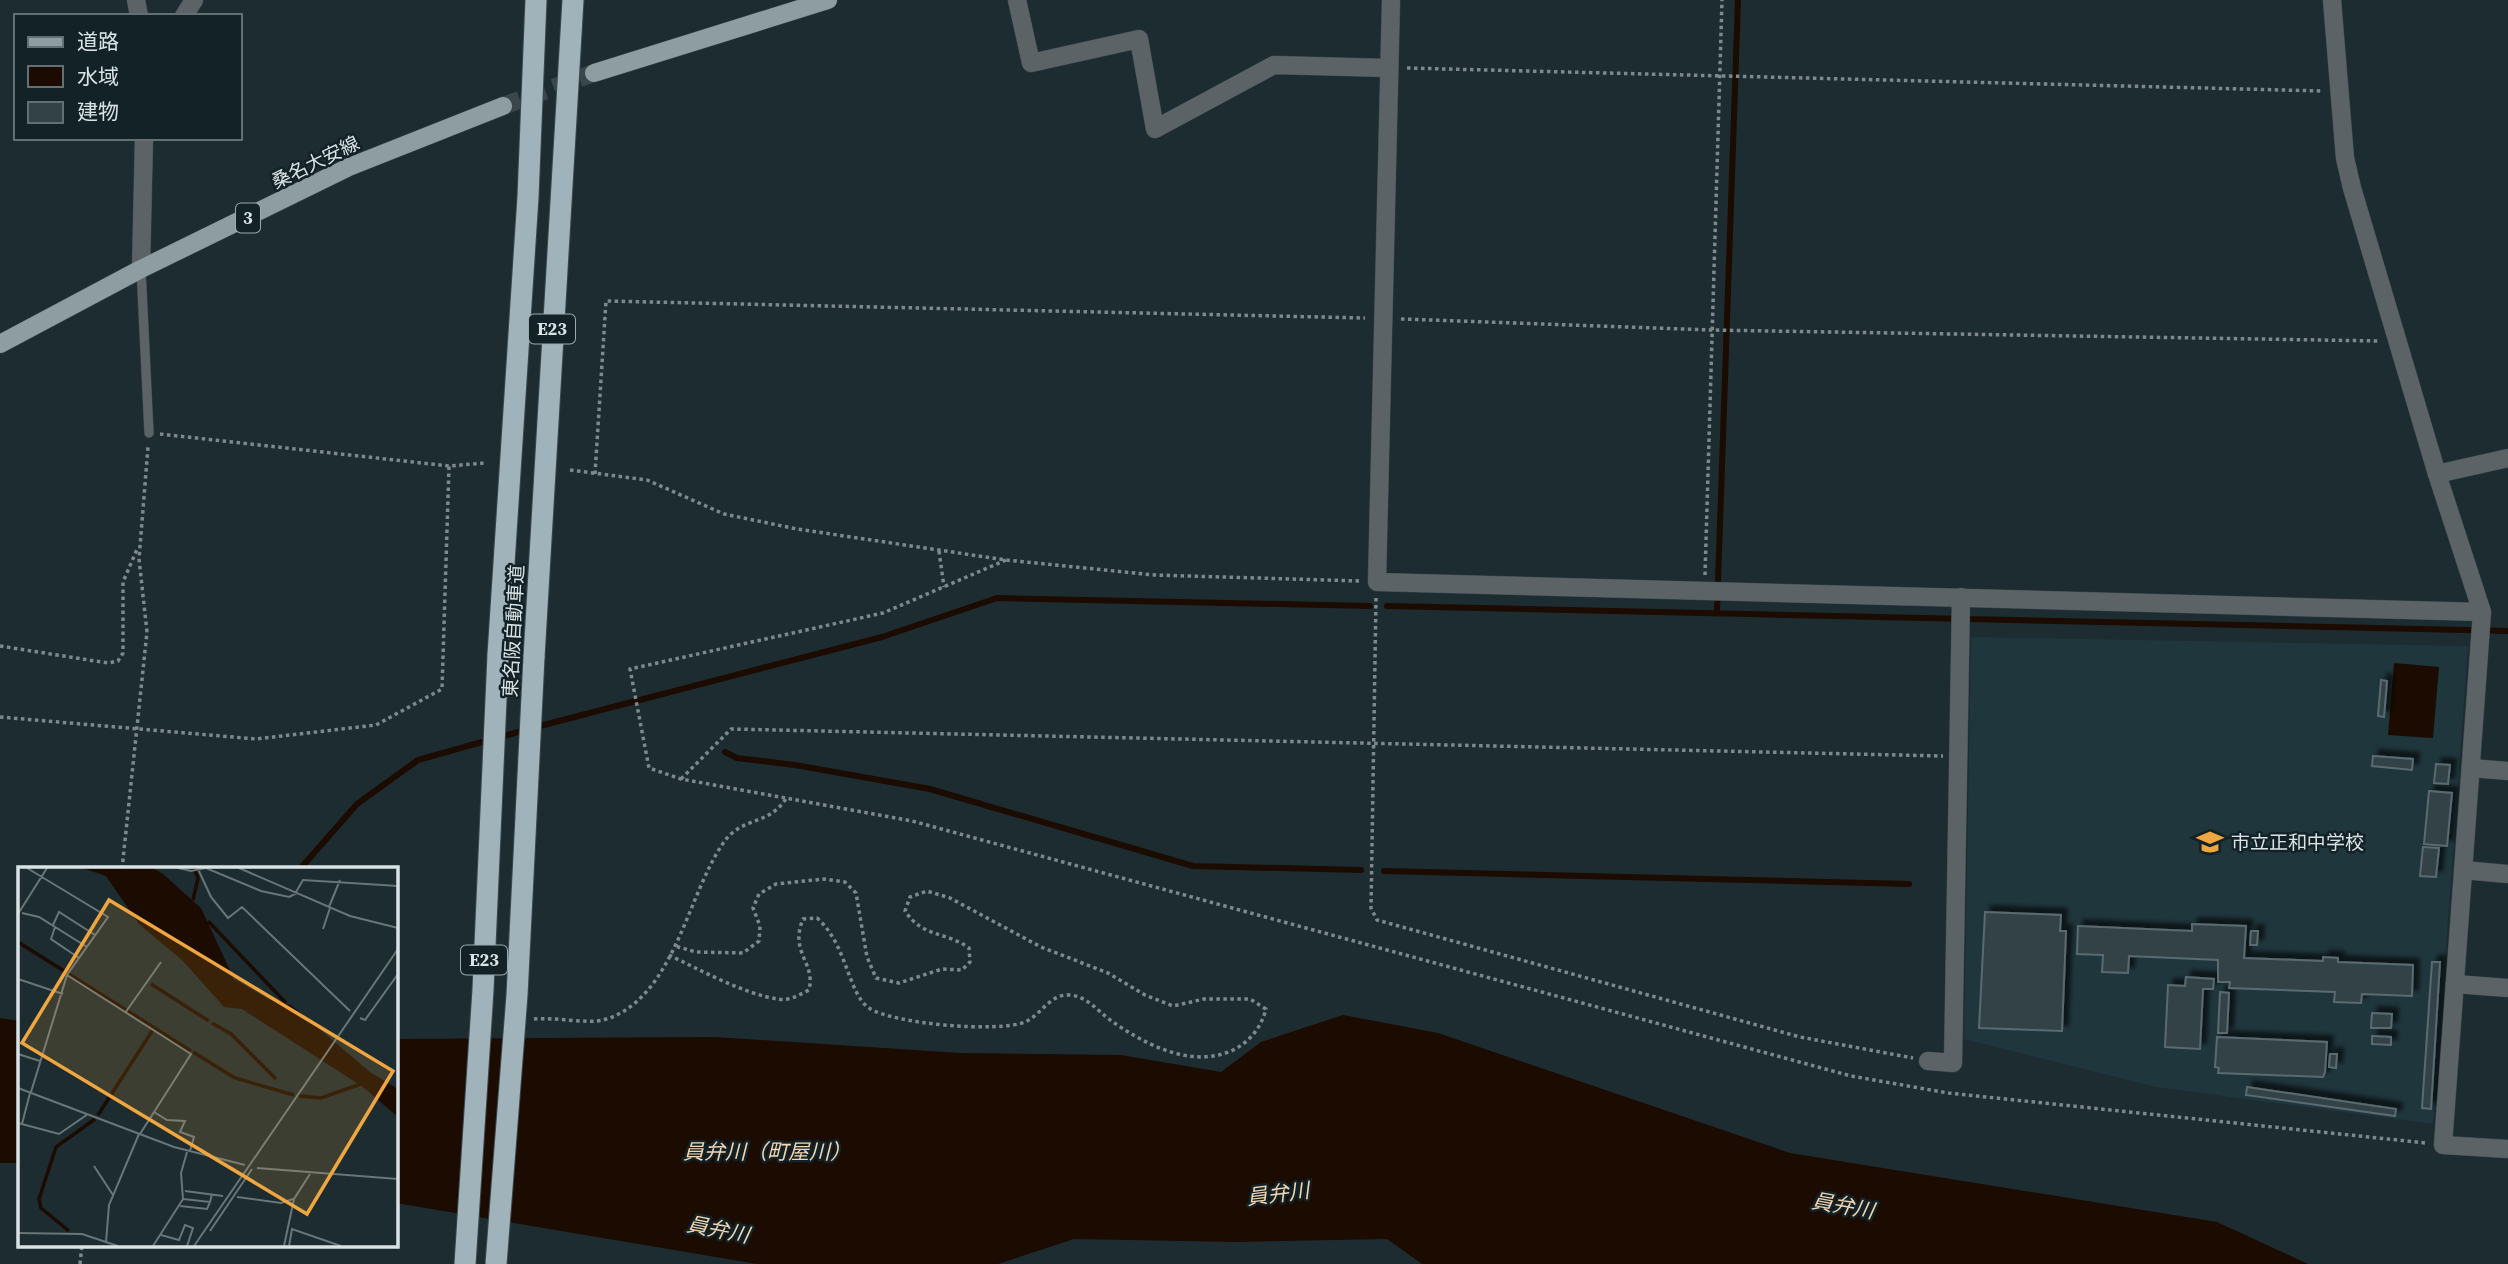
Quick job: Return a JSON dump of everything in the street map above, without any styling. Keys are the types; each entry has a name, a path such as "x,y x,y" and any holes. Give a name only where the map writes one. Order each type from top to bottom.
{"highway":[{"name":"東名阪自動車道","path":"465,1264 482,990 498,655 528,197 536,0"},
{"name":"東名阪自動車道","path":"496,1264 517,995 573,0"}],"main road":[{"path":"594,73 828,0"},
{"name":"桑名大安線","path":"0,344 141,269 349,167 503,106"}],"street":[{"path":"1017,0 1031,63 1139,38 1155,129 1274,65 1388,68"},
{"path":"1391,0 1377,582 1731,590 1961,602 2482,616"},
{"path":"2332,0 2342,92 2342,122 2350,178 2437,474 2482,616 2443,1145 2508,1149"},
{"path":"141,269 144,140"},
{"path":"2437,474 2508,458"},
{"path":"1928,1061 1953,1063 1961,602"},
{"path":"2471,768 2508,771"},
{"path":"2463,870 2508,874"},
{"path":"2455,984 2508,988"}],"lane":[{"path":"141,269 149,433"}],"path":[{"path":"1705,590 1722,0"},
{"path":"1388,68 2342,92"},
{"path":"595,474 607,301 1382,319 1712,330 2397,341"},
{"path":"122,867 147,632 140,542 149,433 449,466 485,463"},
{"path":"0,717 256,739 376,725 442,689 449,466"},
{"path":"570,470 647,480 724,514 797,529 1006,560 1154,575 1377,582 1371,908 1377,920 1800,1037 1928,1061"},
{"path":"0,646 108,663 118,661 123,653 123,582 140,542"},
{"path":"939,550 944,587"},
{"path":"1006,560 883,613 630,668 649,768 681,779 912,821 1851,1076 1948,1093 2443,1145"},
{"path":"681,779 731,729 1959,757"},
{"path":"531,1020 558,1017 600,1021 625,1013 652,982 675,946 724,842 739,825 779,811 787,797"},
{"path":"669,955 714,977 778,999 794,998 809,990 812,979 798,948 798,932 803,919 817,918 830,929 841,948 854,989 867,1007 884,1014 937,1024 992,1027 1024,1022 1041,1012 1051,1000 1067,995 1086,999 1113,1022 1157,1046 1188,1057 1213,1058 1240,1047 1262,1025 1266,1009 1250,999 1204,999 1173,1006 1145,995 1108,973 1041,947 950,898 927,891 910,897 905,911 915,925 935,935 957,939 969,948 970,962 962,970 942,969 898,983 876,978 867,957 856,892 845,882 824,879 776,884 759,894 753,908 760,926 759,941 743,953 696,952 675,946"},
{"path":"80,1264 82,1246"}],"shaded area":[{"name":"市立正和中学校","path":"1971,637 2468,646 2433,1124 2156,1087 1964,1039"}],"water":[{"path":"2394,663 2439,667 2433,738 2388,735"},
{"name":"員弁川（町屋川）","path":"1343,1015 1438,1033 1790,1153 2217,1222 2308,1264 1422,1264 1387,1239 1237,1242 1074,1239 998,1264 757,1264 397,1203 397,1039 715,1037 960,1053 1121,1055 1221,1072 1261,1042"},
{"path":"0,1018 18,1021 18,1163 0,1163"}],"building":[{"path":"2381,680 2387,681 2384,717 2378,716"},
{"path":"2373,756 2413,759 2412,770 2372,766"},
{"path":"2436,764 2450,765 2448,784 2434,783"},
{"path":"2429,791 2452,793 2447,846 2424,844"},
{"path":"2423,847 2439,848 2436,877 2420,876"},
{"path":"1985,912 2061,915 2060,931 2066,931 2062,1031 1979,1028"},
{"path":"2192,924 2246,926 2244,958 2323,961 2323,957 2338,958 2338,962 2413,965 2412,996 2362,994 2361,1003 2334,1002 2335,992 2229,988 2230,982 2218,982 2218,960 2129,956 2128,973 2102,972 2103,955 2077,954 2078,926 2192,931"},
{"path":"2251,931 2258,931 2257,945 2250,945"},
{"path":"2432,962 2440,962 2431,1109 2422,1108"},
{"path":"2186,977 2214,979 2213,989 2203,989 2200,1049 2165,1047 2168,985 2185,986"},
{"path":"2220,992 2229,993 2227,1033 2218,1033"},
{"path":"2372,1013 2392,1014 2391,1028 2371,1028"},
{"path":"2372,1036 2391,1037 2391,1045 2372,1044"},
{"path":"2217,1037 2327,1042 2325,1072 2323,1077 2218,1073 2219,1068 2215,1067"},
{"path":"2330,1054 2337,1054 2336,1068 2329,1067"},
{"path":"2247,1087 2396,1109 2395,1116 2246,1095"}],"waterway":[{"path":"1717,611 1738,0"},
{"path":"536,727 882,637 997,598 1370,606"},
{"path":"1387,606 2508,631"},
{"path":"302,867 357,804 418,760 525,730"},
{"path":"725,752 737,758 795,765 930,789 1193,866 1361,870"},
{"path":"1384,871 1909,884"}],"tunnel":[{"path":"503,106 594,73"}],"place":[{"name":"市立正和中学校","path":"2210,842"}],"water label":[{"name":"員弁川","path":"1278,1194"},
{"name":"員弁川","path":"1843,1206"},
{"name":"員弁川","path":"718,1230"}]}
